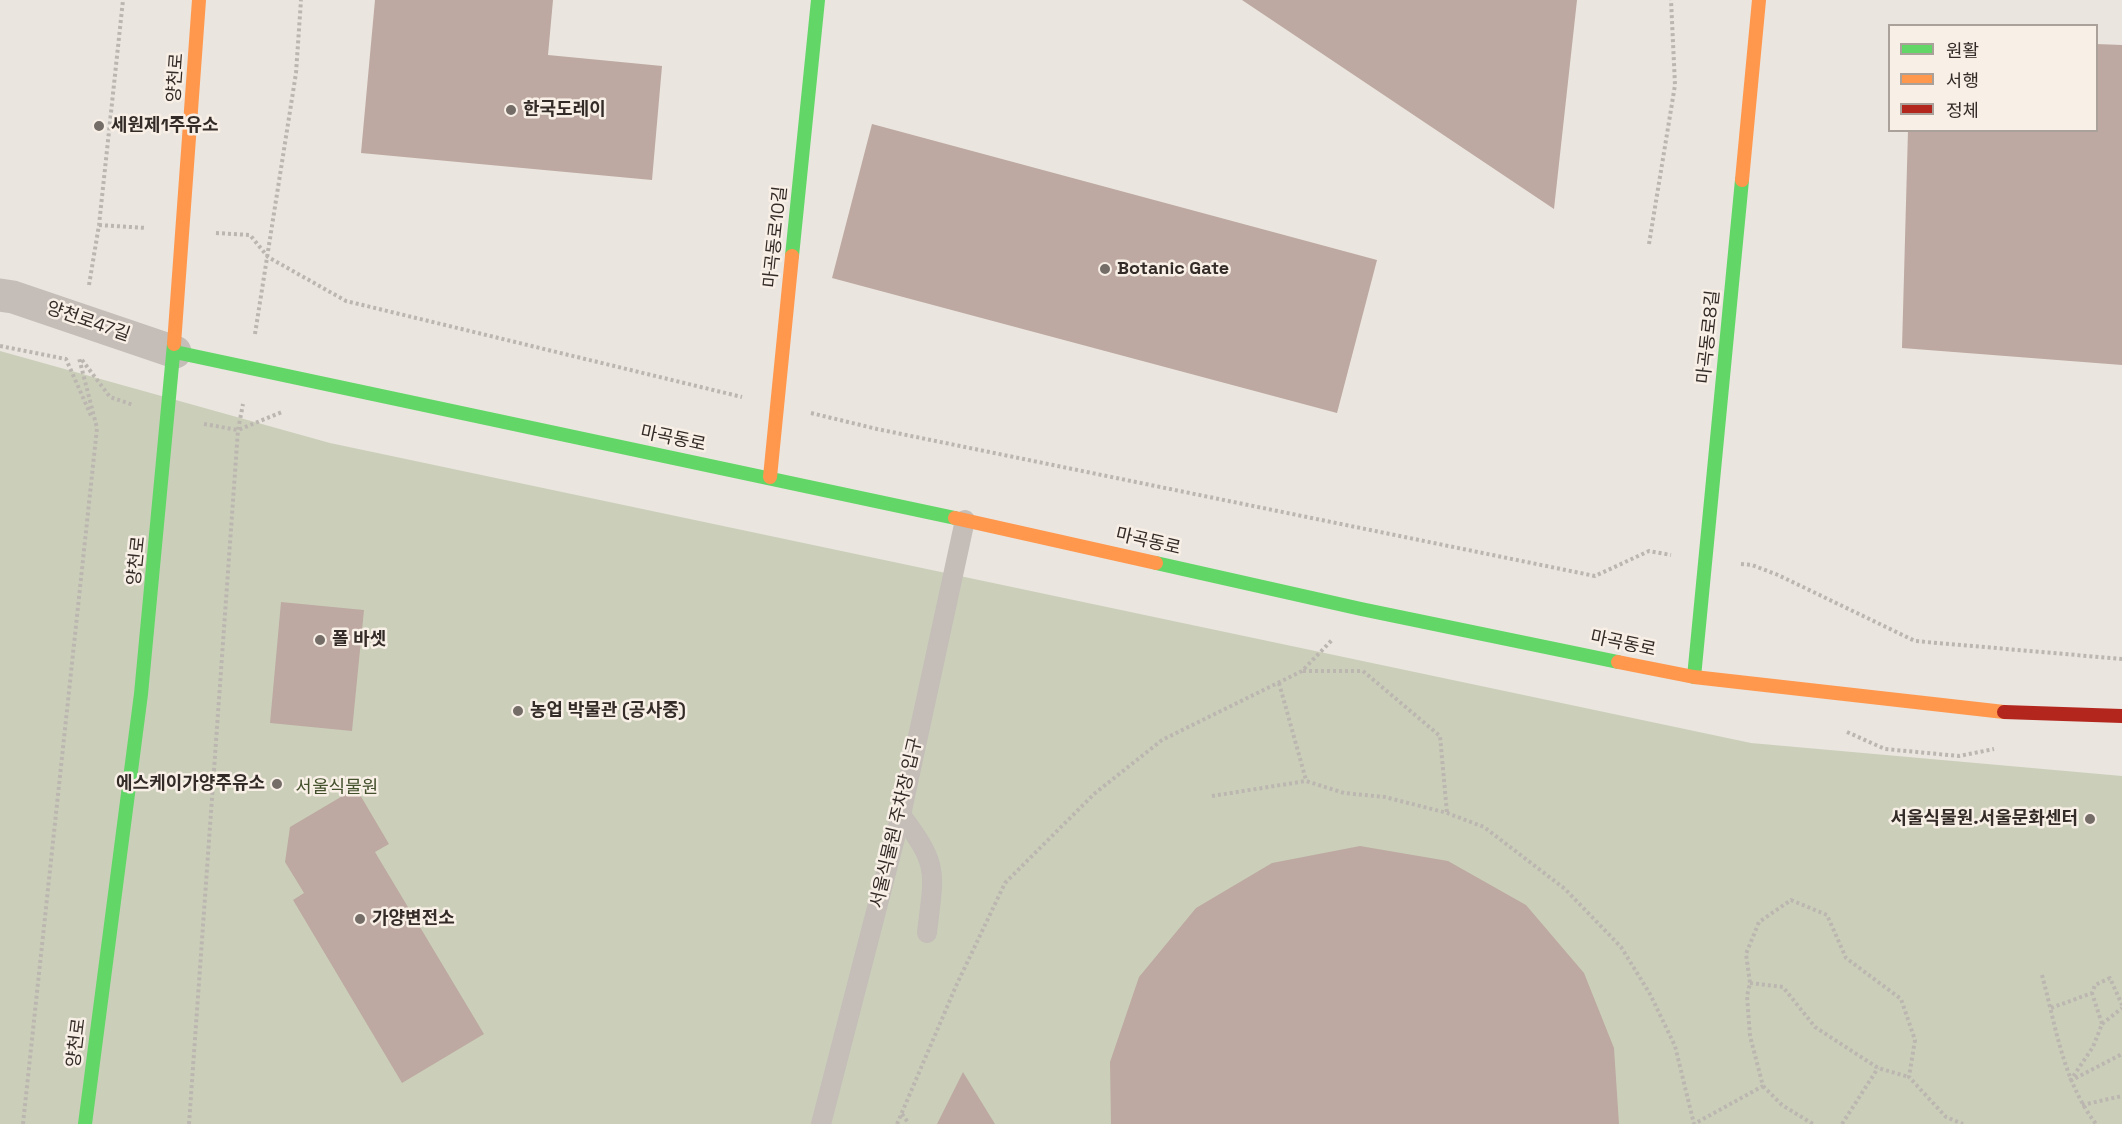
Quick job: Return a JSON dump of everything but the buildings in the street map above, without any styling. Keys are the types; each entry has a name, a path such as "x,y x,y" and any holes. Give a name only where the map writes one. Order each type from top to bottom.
{"main road":[{"name":"양천로","path":"85,1124 141,694 175,352 199,0"},
{"name":"마곡동로10길","path":"770,477 818,0"},
{"name":"마곡동로8길","path":"1694,677 1759,0"},
{"name":"마곡동로","path":"175,352 770,477 1361,609 1694,677 2021,714 2122,716"}],"street":[{"name":"양천로47길","path":"4,287 83,320 175,352"}],"lane":[{"name":"서울식물원 주차장 입구","path":"821,1124 901,815 965,520"},
{"path":"901,815 930,858 934,876 927,933"}],"path":[{"path":"83,320 99,225 123,0"},
{"path":"189,1124 238,430 296,74 301,0"},
{"path":"1649,244 1675,85 1671,0"},
{"path":"99,225 250,235 268,257 346,302 877,429 1596,576 1648,551 1705,561 1752,565 1916,641 2122,659"},
{"path":"0,346 66,359 97,428"},
{"path":"23,1124 97,428 78,355 110,397"},
{"path":"897,1124 956,986 1005,883 1094,794 1162,740 1302,671 1361,609"},
{"path":"1302,671 1363,671 1440,736 1448,813"},
{"path":"1279,683 1306,781"},
{"path":"1212,796 1306,781 1344,793 1385,797 1448,813 1484,827 1565,889 1621,947 1650,994 1675,1046 1694,1124 1763,1086"},
{"path":"1813,1124 1782,1105 1763,1086 1750,1036 1747,996 1750,983 1746,954 1759,922 1791,900 1827,915 1846,958 1901,999 1915,1040 1909,1077"},
{"path":"2042,975 2070,1081 2082,1106 2096,1124"},
{"path":"2070,1081 2093,1047 2102,1024 2122,1007 2110,978 2095,985 2092,993 2102,1024"},
{"path":"1750,983 1783,987 1815,1027 1878,1068 1909,1077 1946,1117 1963,1124"},
{"path":"2051,1008 2092,993"},
{"path":"2070,1081 2122,1054"},
{"path":"1842,1124 1878,1068"},
{"path":"2082,1106 2122,1096"},
{"path":"902,1113 909,1124"}],"green space":[{"name":"서울식물원","path":"0,351 330,443 1751,743 2122,776 2122,1124 0,1124"}],"traffic: fast":[{"path":"792,256 818,0"},
{"path":"1694,677 1742,180"},
{"path":"85,1124 141,694 174,344"},
{"path":"175,352 955,518"},
{"path":"1156,563 1361,609 1618,662"}],"traffic: slow":[{"path":"174,344 199,0"},
{"path":"1742,180 1759,0"},
{"path":"770,477 792,256"},
{"path":"955,518 1156,563"},
{"path":"1618,662 1694,677 2004,712"}],"traffic: jam":[{"path":"2004,712 2122,716"}],"place":[{"name":"한국도레이","path":"511,110"},
{"name":"세원제1주유소","path":"99,126"},
{"name":"Botanic Gate","path":"1105,269"},
{"name":"폴 바셋","path":"320,640"},
{"name":"농업 박물관 (공사중)","path":"518,711"},
{"name":"에스케이가양주유소","path":"277,784"},
{"name":"서울식물원.서울문화센터","path":"2090,819"},
{"name":"가양변전소","path":"360,919"}]}
